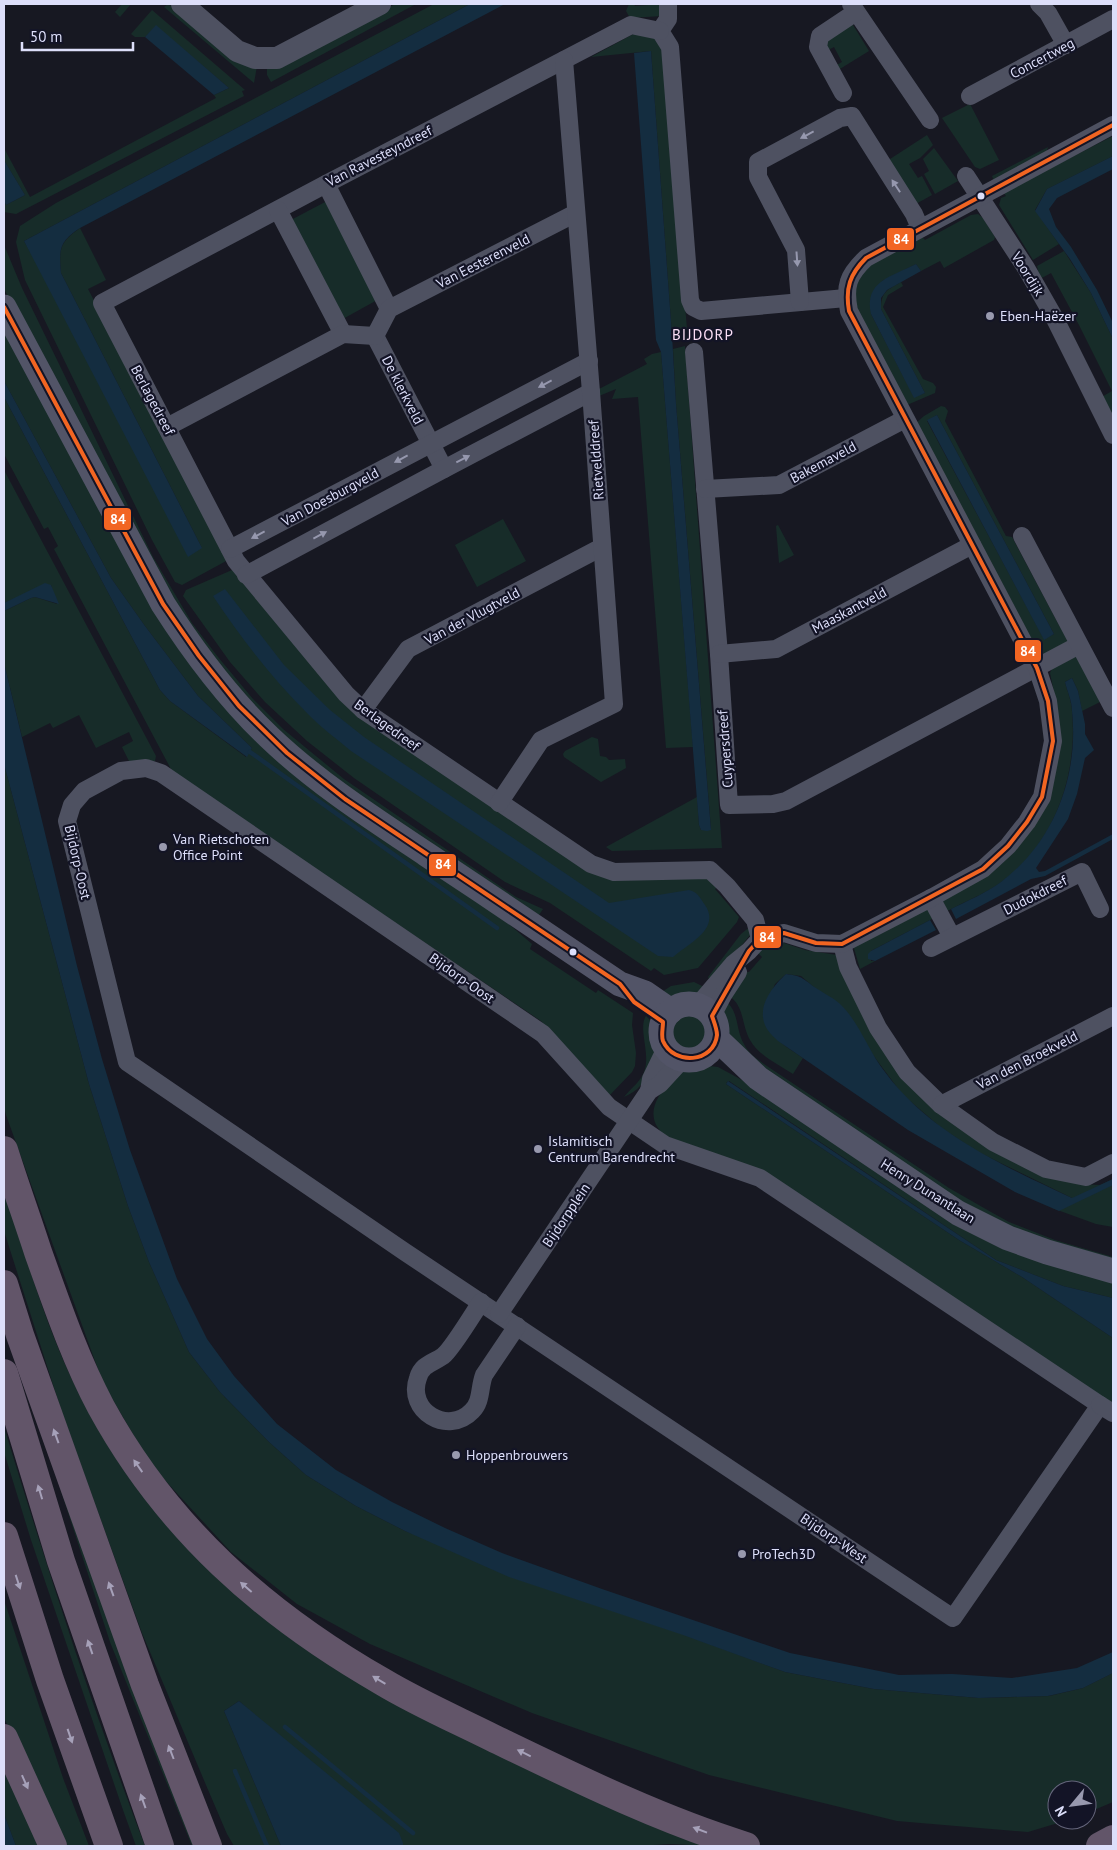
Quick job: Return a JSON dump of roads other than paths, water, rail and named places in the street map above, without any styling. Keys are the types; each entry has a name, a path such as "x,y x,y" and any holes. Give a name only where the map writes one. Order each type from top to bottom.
{"highway":[{"path":"4,1150 76,1356 102,1407 130,1454 166,1506 219,1563 283,1618 384,1683 511,1746 662,1816 746,1846"},
{"path":"4,1284 20,1335 145,1685 208,1846"},
{"path":"4,1373 61,1561 160,1846"},
{"path":"4,1536 50,1680 109,1846"},
{"path":"4,1738 53,1846"},
{"path":"1100,1846 1113,1840"}],"main road":[{"path":"4,307 163,604 186,640 239,706 268,737 315,777 620,984 634,1002 667,1016"},
{"path":"684,1004 697,1037 661,1033 667,1016 684,1004"},
{"name":"Henry Dunantlaan","path":"697,1037 738,1058 758,1078 958,1213 1008,1238 1047,1252 1113,1271"}],"street":[{"path":"182,4 237,51 263,59 277,58 380,4"},
{"path":"668,4 668,19 660,31 670,47 690,300 693,307 701,311 846,298"},
{"path":"1039,4 1048,13 1066,45"},
{"path":"843,93 818,47 820,36 854,8 930,120"},
{"name":"Concertweg","path":"970,96 1113,19"},
{"name":"Van Ravesteyndreef","path":"102,303 631,25 660,31"},
{"name":"Rietvelddreef","path":"499,803 541,740 614,704 589,362 564,60"},
{"path":"800,302 796,250 758,178 758,162 840,118 852,116 914,214 920,228"},
{"path":"697,1037 733,964 754,945 784,933 816,943 842,944 983,869 1008,846 1027,822 1042,797 1053,741 1048,701 1037,668 849,311 846,298 853,270 866,258 1113,126"},
{"name":"Voordijk","path":"966,176 1026,268 1054,317 1113,435"},
{"path":"167,427 343,334 375,336 389,309 326,184"},
{"path":"278,210 343,334"},
{"name":"Van Eesterenveld","path":"389,309 576,213"},
{"name":"Berlagedreef","path":"102,303 230,549 246,575 346,694 363,710 591,864 614,872 710,870 727,886 755,920 754,945"},
{"name":"De klerkveld","path":"375,336 431,444"},
{"name":"Cuypersdreef","path":"694,352 719,654 729,805 772,804 786,801 1037,668"},
{"name":"Van Doesburgveld","path":"230,549 589,362"},
{"name":"Van Doesburgveld","path":"246,575 591,392"},
{"name":"Bakemaveld","path":"705,489 779,485 905,419"},
{"path":"431,444 444,469"},
{"path":"1022,536 1113,708"},
{"name":"Maaskantveld","path":"719,654 776,649 972,545"},
{"name":"Van der Vlugtveld","path":"363,710 408,649 602,548"},
{"path":"1037,668 1079,645"},
{"name":"Bijdorp-Oost","path":"500,1314 127,1062 67,822 72,805 84,791 121,771 146,768 161,773 543,1034 609,1107 629,1120"},
{"name":"Dudokdreef","path":"931,948 1082,872 1100,909"},
{"path":"931,898 952,937"},
{"path":"842,944 848,967 878,1028 907,1072 941,1105 993,1142 1046,1169 1086,1177 1113,1163"},
{"name":"Van den Broekveld","path":"941,1105 1113,1016"},
{"name":"Bijdorpplein","path":"500,1314 650,1091 651,1080 697,1037"},
{"name":"Bijdorp-West","path":"500,1314 954,1618 1107,1409 760,1178 665,1145 629,1120"},
{"path":"481,1302 445,1354 431,1361 420,1373 416,1387 417,1397 419,1404 429,1415 445,1422 455,1421 472,1412 479,1400 481,1382 484,1376 518,1326"}],"water":[{"path":"470,4 505,4 80,228 64,242 60,258 61,273 202,548 188,557 24,241"},
{"path":"156,25 229,88 214,95 145,37"},
{"path":"651,51 676,404 711,830 707,831 701,830 699,825 661,352 656,340 634,53"},
{"path":"1113,156 1113,169 1057,198 1049,209 1056,227 1071,247 1097,290 1113,323 1113,339 1091,293 1070,259 1035,211 1047,189"},
{"path":"4,160 25,195 6,205 4,201"},
{"path":"916,264 921,271 887,290 881,298 881,309 925,393 914,398 871,314 870,303 876,287 889,277"},
{"path":"4,381 111,578 198,696 252,748 247,757 170,701 160,690 4,397"},
{"path":"937,415 1054,634 1044,640 927,420"},
{"path":"45,583 51,585 59,604 35,597 4,611 4,603"},
{"path":"225,589 284,665 330,710 364,737 609,903 689,890 695,892 702,900 709,914 709,921 701,935 673,957 658,956 351,751 312,718 257,657 213,596"},
{"path":"4,663 77,966 102,1059 130,1150 177,1279 207,1339 234,1376 277,1424 336,1470 392,1502 445,1528 502,1553 790,1653 899,1675 952,1674 1012,1678 1077,1668 1113,1652 1113,1673 1083,1688 1048,1696 979,1698 874,1689 785,1672 683,1635 509,1577 405,1531 356,1506 306,1475 269,1442 220,1392 189,1352 149,1262 128,1206 89,1084 4,764"},
{"path":"1072,678 1078,691 1085,724 1085,734 1094,750 1085,758 1077,794 1068,819 1036,868 1039,872 1045,871 1113,834 1113,839 1045,876 1031,879 956,919 951,909 1001,882 1020,866 1049,827 1067,783 1071,760 1073,735 1072,707 1065,682"},
{"path":"930,920 936,930 875,961 868,959 868,954 871,951"},
{"path":"786,974 802,978 839,1003 858,1027 879,1064 903,1094 946,1131 1021,1174 1072,1198 1113,1179 1113,1185 1059,1211 1015,1192 908,1130 778,1041 770,1033 764,1021 764,1006 770,992"},
{"path":"728,1081 996,1260 1063,1286 1113,1298 1113,1338 1022,1277 959,1240 726,1084"},
{"path":"239,1701 399,1833 403,1846 281,1846 224,1711"},
{"path":"4,1814 16,1846 4,1846"}],"waterway":[{"path":"250,752 497,928"},
{"path":"285,1727 413,1833"},
{"path":"235,1771 267,1846"}],"place":[{"name":"Eben-Haëzer","path":"990,316"},
{"name":"Van Rietschoten Office Point","path":"163,847"},
{"name":"Islamitisch Centrum Barendrecht","path":"538,1149"},
{"name":"Hoppenbrouwers","path":"456,1455"},
{"name":"ProTech3D","path":"742,1554"}],"district":[{"name":"BIJDORP","path":"703,335"}]}
